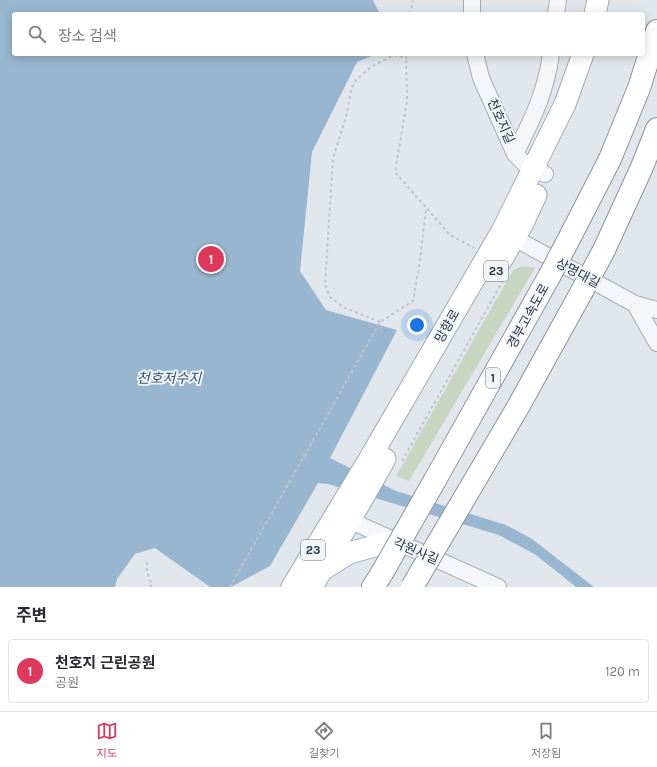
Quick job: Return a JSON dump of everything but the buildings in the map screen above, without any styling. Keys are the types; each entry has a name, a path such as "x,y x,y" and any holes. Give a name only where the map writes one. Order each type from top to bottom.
{"highway":[{"name":"경부고속도로","path":"378,580 550,275 610,159 639,88 657,32"},
{"path":"411,587 518,407 581,293 604,250 642,167 657,129"}],"main road":[{"path":"595,12 598,0"},
{"path":"608,12 610,0"},
{"name":"망향로","path":"539,171 582,56"},
{"name":"망향로","path":"292,587 371,470 508,234 539,171 576,106 595,56"},
{"name":"망향로","path":"317,579 341,513 362,498 371,470"},
{"path":"317,579 350,553 393,540"}],"street":[{"path":"472,0 472,12"},
{"path":"556,12 558,0"},
{"name":"천호지길","path":"476,56 482,78 515,154 525,164 539,171"},
{"path":"515,154 538,106 548,78 551,56"},
{"name":"상명대길","path":"508,234 635,304 657,310"},
{"path":"635,304 655,337"},
{"name":"각원사길","path":"341,513 393,540 498,587"}],"path":[{"path":"410,12 413,0"},
{"path":"380,322 343,307 330,297 325,285 333,158 346,117 352,87 356,80 371,67 392,56"},
{"path":"398,56 407,58 407,101 395,172 450,235 477,249"},
{"path":"230,587 380,322 413,301 426,209"},
{"path":"398,467 506,275"},
{"path":"147,562 147,572 152,585 150,587"}],"green space":[{"path":"523,266 535,268 409,481 396,476 513,270"}],"water":[{"name":"천호저수지","path":"0,0 373,0 379,12 12,12 12,56 371,56 357,62 312,152 300,271 326,310 397,330 330,458 396,491 506,525 532,539 594,587 576,587 536,555 499,535 328,484 318,483 270,566 231,587 210,587 155,548 135,554 117,579 115,587 0,587"}],"place":[{"name":"천호지 근린공원","path":"211,259"}]}
